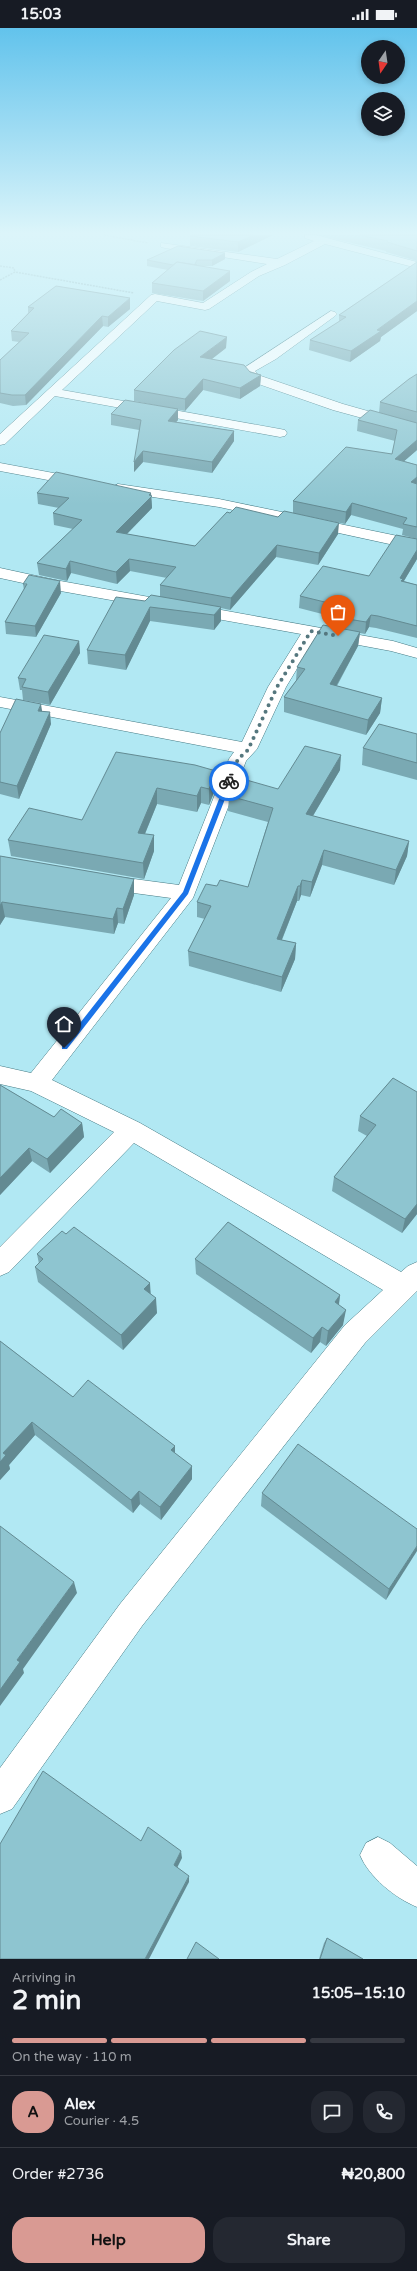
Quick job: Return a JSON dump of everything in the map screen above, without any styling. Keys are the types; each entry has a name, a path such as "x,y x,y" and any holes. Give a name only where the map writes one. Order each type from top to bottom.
{"street":[{"path":"0,441 125,325"},
{"path":"315,325 272,356 247,370 254,378 338,407 417,429"},
{"path":"52,392 280,433"},
{"path":"0,467 219,504 417,545"},
{"path":"0,573 55,586 393,646 417,653"},
{"path":"36,1083 186,893 238,759 248,750 277,687 311,631"},
{"path":"0,702 248,750"},
{"path":"82,878 186,893"},
{"path":"0,1075 36,1083 130,1130 409,1281 355,1334 131,1615 0,1797"},
{"path":"0,1264 86,1178 130,1130"},
{"path":"378,1855 417,1888"}],"building":[{"path":"17,325 93,325 25,395 0,393 0,360 29,333 11,331"},
{"path":"333,325 384,325 377,330 381,331 351,351 310,340"},
{"path":"200,331 227,337 200,357 244,365 250,372 261,375 240,388 203,379 185,399 134,390 174,350"},
{"path":"417,374 417,412 380,402 409,379"},
{"path":"125,400 178,409 168,421 234,431 212,462 143,451 134,462 141,420 111,414"},
{"path":"370,410 417,423 417,440 395,459 417,465 417,477 411,482 417,484 417,527 403,524 407,518 352,503 346,512 293,501 346,447 392,454 397,430 358,420"},
{"path":"56,472 151,493 149,495 152,496 116,532 195,546 227,512 230,513 236,507 278,517 284,511 339,523 319,553 277,545 231,598 160,585 176,567 129,559 116,572 70,561 66,569 37,563 82,520 53,513 69,498 37,493"},
{"path":"396,535 417,539 417,550 400,578 403,579 401,581 417,585 417,626 371,615 366,622 330,616 337,605 300,596 323,566 369,576"},
{"path":"29,575 60,581 35,626 5,622 27,584 23,584"},
{"path":"151,595 221,607 214,615 150,607 125,655 87,650 116,597 145,601"},
{"path":"323,625 360,632 330,684 382,698 368,720 284,697 305,669 297,667"},
{"path":"44,635 79,641 48,692 22,687 26,679 18,678"},
{"path":"16,699 41,704 38,711 50,712 17,786 0,782 0,733"},
{"path":"379,724 417,734 417,763 363,748"},
{"path":"305,746 341,755 306,814 409,841 396,870 324,850 312,882 302,880 300,886 298,886 277,939 296,943 282,977 188,951 211,906 197,902 206,884 217,886 220,880 248,887 273,808 229,796 236,777 278,789"},
{"path":"116,752 195,765 216,771 209,789 201,787 197,796 157,788 138,833 154,835 143,863 8,840 29,808 82,820"},
{"path":"0,856 134,879 123,909 117,908 113,919 2,902 0,906"},
{"path":"393,1078 417,1092 417,1204 405,1219 334,1177 376,1125 360,1116"},
{"path":"0,1085 54,1117 61,1109 82,1123 47,1159 29,1148 0,1178"},
{"path":"228,1222 340,1295 335,1302 346,1310 328,1331 322,1327 313,1338 195,1259"},
{"path":"74,1227 150,1283 144,1289 156,1298 121,1335 35,1267 43,1259 37,1254 62,1231 66,1234"},
{"path":"0,1341 73,1397 88,1380 175,1446 171,1450 192,1466 160,1507 139,1491 131,1500 32,1422 3,1453 6,1455 0,1462"},
{"path":"298,1444 417,1529 417,1546 389,1589 262,1493"},
{"path":"0,1526 74,1582 17,1660 20,1662 0,1690"},
{"path":"43,1771 141,1841 148,1827 181,1851 174,1865 189,1876 145,1959 0,1959 0,1844"},
{"path":"327,1938 363,1959 320,1959"},
{"path":"196,1942 219,1959 187,1959"}],"way so far":[{"path":"229,781 238,759 248,750 277,687 311,631 338,636"}],"route":[{"path":"64,1048 186,893 229,781"}]}
